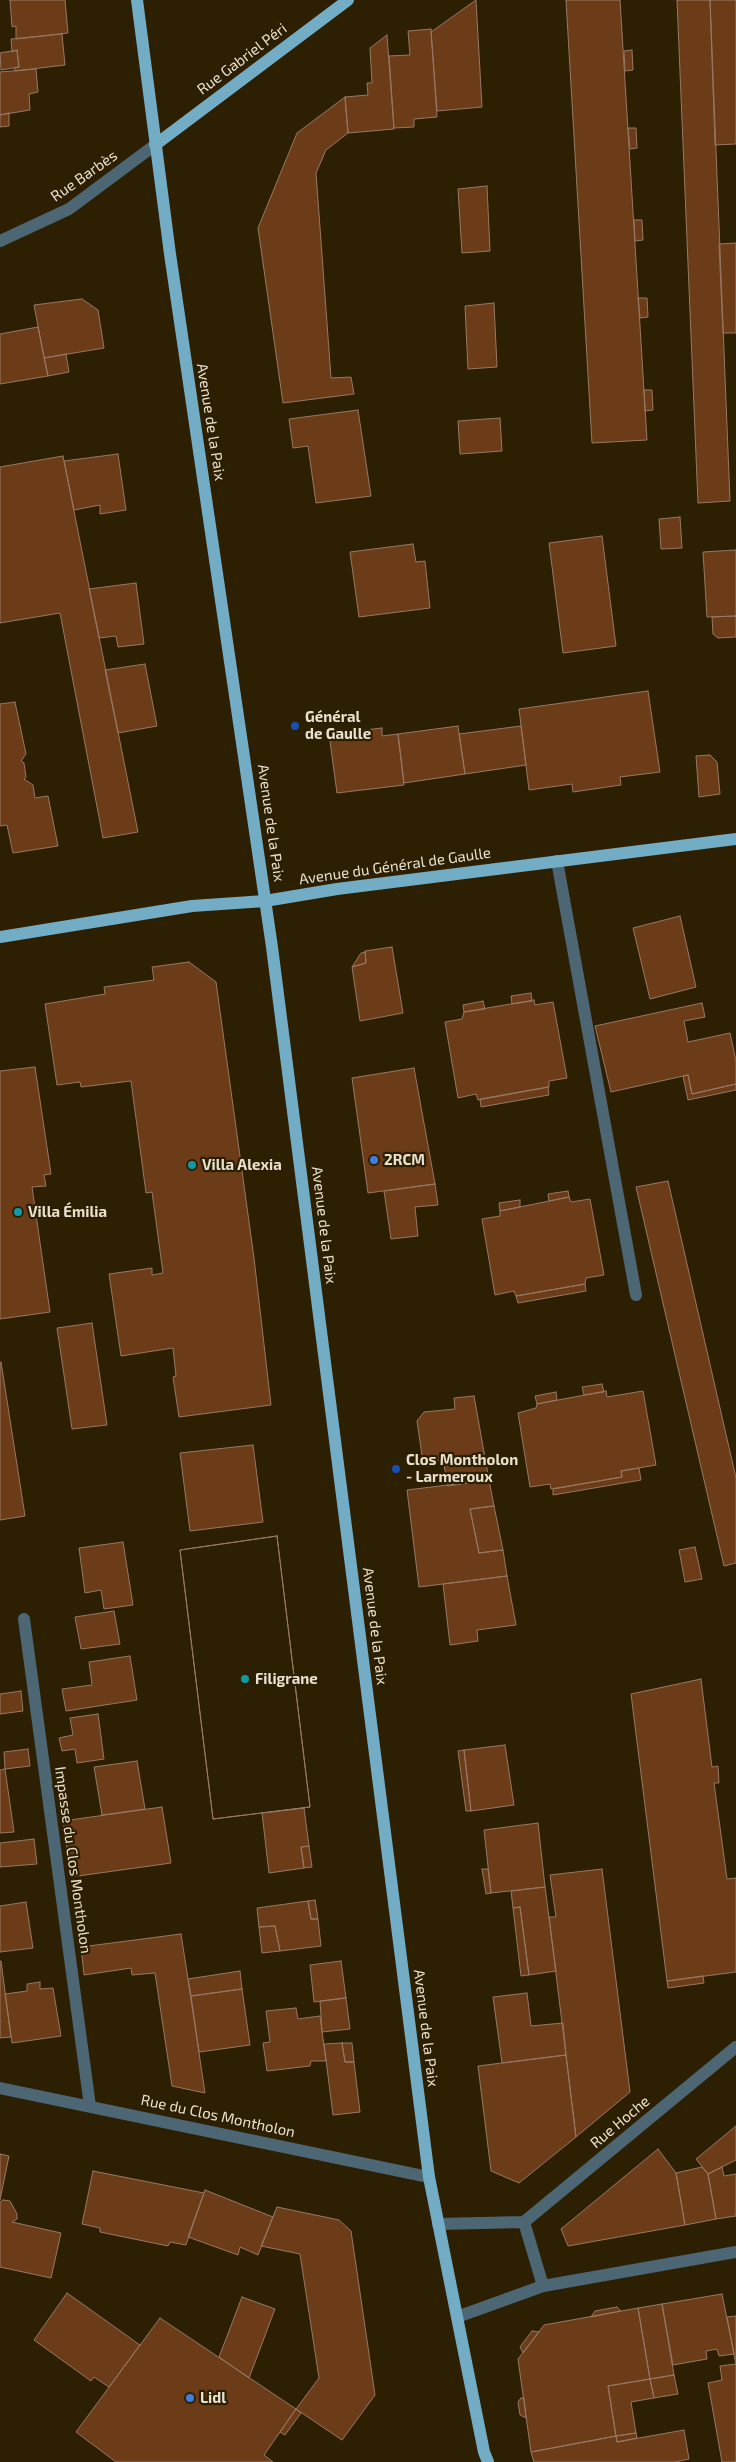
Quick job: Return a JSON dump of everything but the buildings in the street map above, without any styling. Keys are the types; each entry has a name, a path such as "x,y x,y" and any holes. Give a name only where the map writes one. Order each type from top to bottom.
{"main road":[{"name":"Avenue de la Paix","path":"137,0 265,902 429,2177 485,2459"},
{"name":"Rue Gabriel Péri","path":"156,144 348,0"},
{"name":"Avenue du Général de Gaulle","path":"0,937 192,906 265,902 337,889 736,838"}],"street":[{"name":"Rue Barbès","path":"0,241 69,209 156,144"},
{"path":"557,861 636,1295"},
{"name":"Impasse du Clos Montholon","path":"24,1619 90,2106"},
{"name":"Rue Hoche","path":"524,2222 736,2047"},
{"name":"Rue du Clos Montholon","path":"0,2088 429,2177"},
{"path":"438,2224 524,2222 543,2286"},
{"path":"457,2317 543,2286 736,2252"}],"place":[{"name":"Général de Gaulle","path":"295,726"},
{"name":"2RCM","path":"374,1160"},
{"name":"Villa Alexia","path":"192,1165"},
{"name":"Villa Émilia","path":"18,1212"},
{"name":"Clos Montholon - Larmeroux","path":"396,1469"},
{"name":"Filigrane","path":"245,1679"},
{"name":"Lidl","path":"190,2398"}]}
